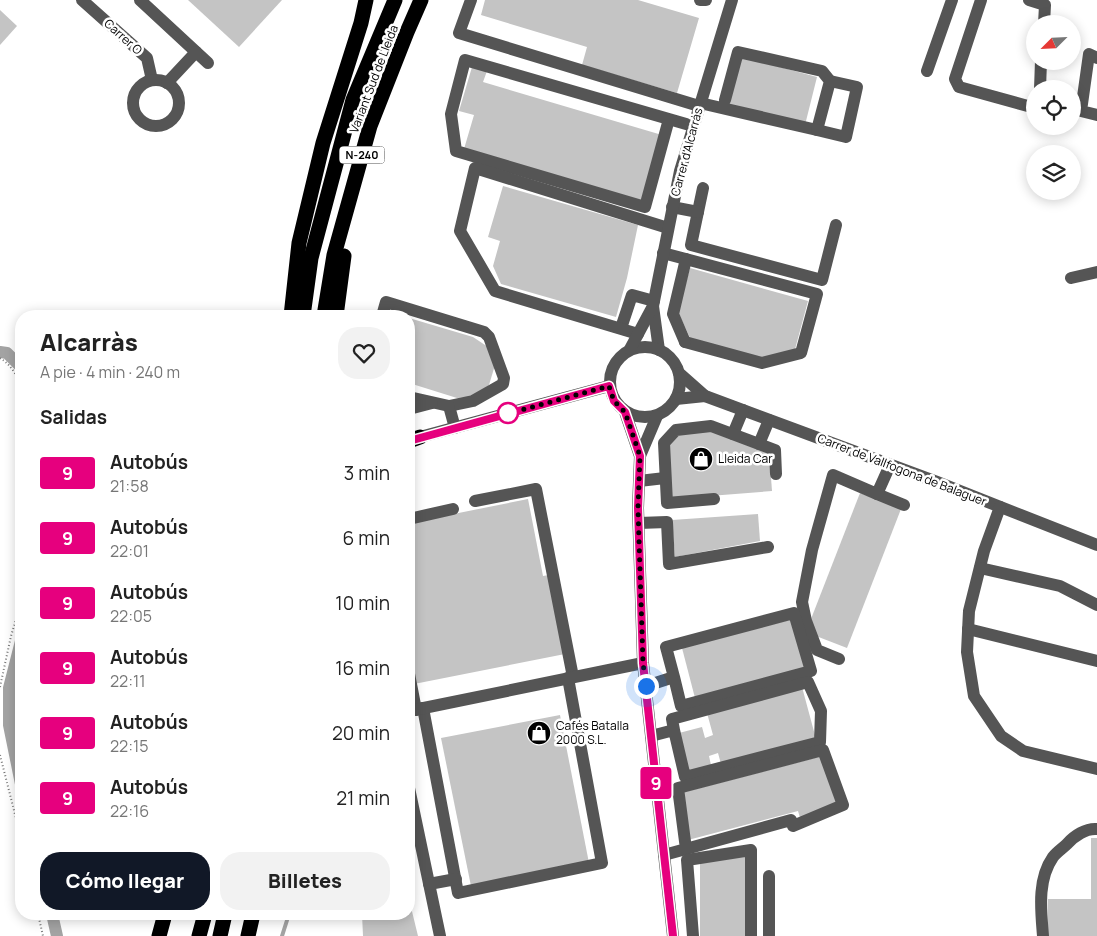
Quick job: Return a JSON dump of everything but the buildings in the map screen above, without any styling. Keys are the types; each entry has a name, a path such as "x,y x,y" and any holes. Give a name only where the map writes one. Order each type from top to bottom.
{"highway":[{"path":"292,310 298,243 323,143 362,23 366,0"},
{"name":"Variant Sud de Lleida","path":"302,310 311,258 353,100 394,0"},
{"name":"Variant Sud de Lleida","path":"325,310 334,255 370,126 407,32 422,0"},
{"name":"N-240","path":"337,310 344,250 370,126"},
{"path":"159,936 163,920"},
{"path":"199,936 203,920"},
{"path":"220,936 224,920"},
{"path":"248,936 252,920"}],"street":[{"name":"Carrer O","path":"82,0 147,58 152,80"},
{"path":"140,0 208,64"},
{"path":"471,0 459,33 700,105 846,137 857,87 830,81 822,71 717,46"},
{"path":"700,0 706,0"},
{"name":"Carrer d'Alcarràs","path":"630,349 653,304 680,171 732,0"},
{"path":"927,71 952,0"},
{"path":"981,0 955,80 960,86 1026,105"},
{"path":"1028,0 1045,5 1044,15"},
{"path":"167,83 196,52"},
{"path":"726,100 738,52"},
{"path":"1097,58 1089,54 1081,111 1097,115"},
{"path":"669,119 645,207 456,151 451,114 465,60 669,119 693,126"},
{"path":"152,80 160,80 167,83 177,94 179,102 178,110 169,122 155,126 141,120 136,115 133,101 139,87 152,80"},
{"path":"817,130 830,81"},
{"path":"638,334 495,291 460,231 475,168 668,228"},
{"path":"703,188 691,245 822,280 836,224"},
{"path":"672,207 698,212"},
{"path":"663,253 817,294 801,354 762,363 685,342 663,353"},
{"path":"685,342 672,314 686,259"},
{"path":"1071,278 1097,272"},
{"path":"620,328 632,294 653,304"},
{"path":"384,310 386,302 412,310"},
{"name":"Carrer d'Alcarràs","path":"653,304 663,353"},
{"path":"415,311 484,332 489,337 504,378 503,384 473,400 450,406 415,398"},
{"path":"679,372 679,390 676,399 666,411 657,416 640,418 625,412 614,401 609,386 611,371 618,358 630,349 645,346 663,353 671,359 679,372 706,396"},
{"path":"415,438 609,386"},
{"path":"676,399 706,396"},
{"name":"Carrer de Vallfogona de Balaguer","path":"706,396 890,464 1097,545"},
{"path":"415,408 434,403"},
{"path":"450,406 455,428"},
{"path":"733,434 743,410"},
{"path":"625,412 640,456 639,523 643,663 673,936"},
{"path":"640,456 657,416"},
{"path":"759,444 769,420"},
{"path":"714,498 667,503 664,443 676,430 711,426 775,450 776,474"},
{"path":"877,494 890,464"},
{"path":"839,659 817,650 806,621 802,602 812,550 833,476 904,504"},
{"path":"640,481 665,478"},
{"path":"475,501 536,489 571,678 602,863 458,893 416,710 571,678 643,663"},
{"path":"1000,507 984,551 969,611 967,652 974,696 1001,736 1023,751 1097,769"},
{"path":"415,518 453,509"},
{"path":"639,523 667,522 669,564 768,547"},
{"path":"980,568 1060,586 1097,605"},
{"path":"794,614 811,671 681,706 674,677 666,647 794,614"},
{"path":"968,629 1097,661"},
{"path":"646,686 674,677"},
{"path":"808,682 820,711 820,742 685,777 674,730 672,719 808,682"},
{"path":"651,736 674,730"},
{"path":"664,855 686,849 791,820 793,826 843,805 823,750 678,788 686,849"},
{"path":"415,817 440,936"},
{"path":"1043,936 1041,905 1043,878 1053,858 1071,839 1090,828 1097,829"},
{"path":"693,936 687,860 751,850 751,936"},
{"path":"769,876 769,936"},
{"path":"429,884 456,879"}],"path":[{"path":"0,358 6,361 15,374"},
{"path":"0,687 15,623"},
{"path":"0,755 15,814"},
{"path":"39,920 43,936"}],"waterway":[{"path":"0,352 7,353 15,361"},
{"path":"15,664 9,688 9,725 15,754"},
{"path":"53,920 57,936"},
{"path":"282,936 287,920"}],"bus line":[{"name":"9","path":"415,439 609,386 614,401 625,412 640,456 638,508 643,663 673,936"}],"place":[{"name":"Lleida Car","path":"701,459"},
{"name":"Cafés Batalla 2000 S.L.","path":"539,733"}],"route":[{"path":"508,413 503,415 609,386 614,401 625,412 640,456 638,508 643,663 646,686"}]}
